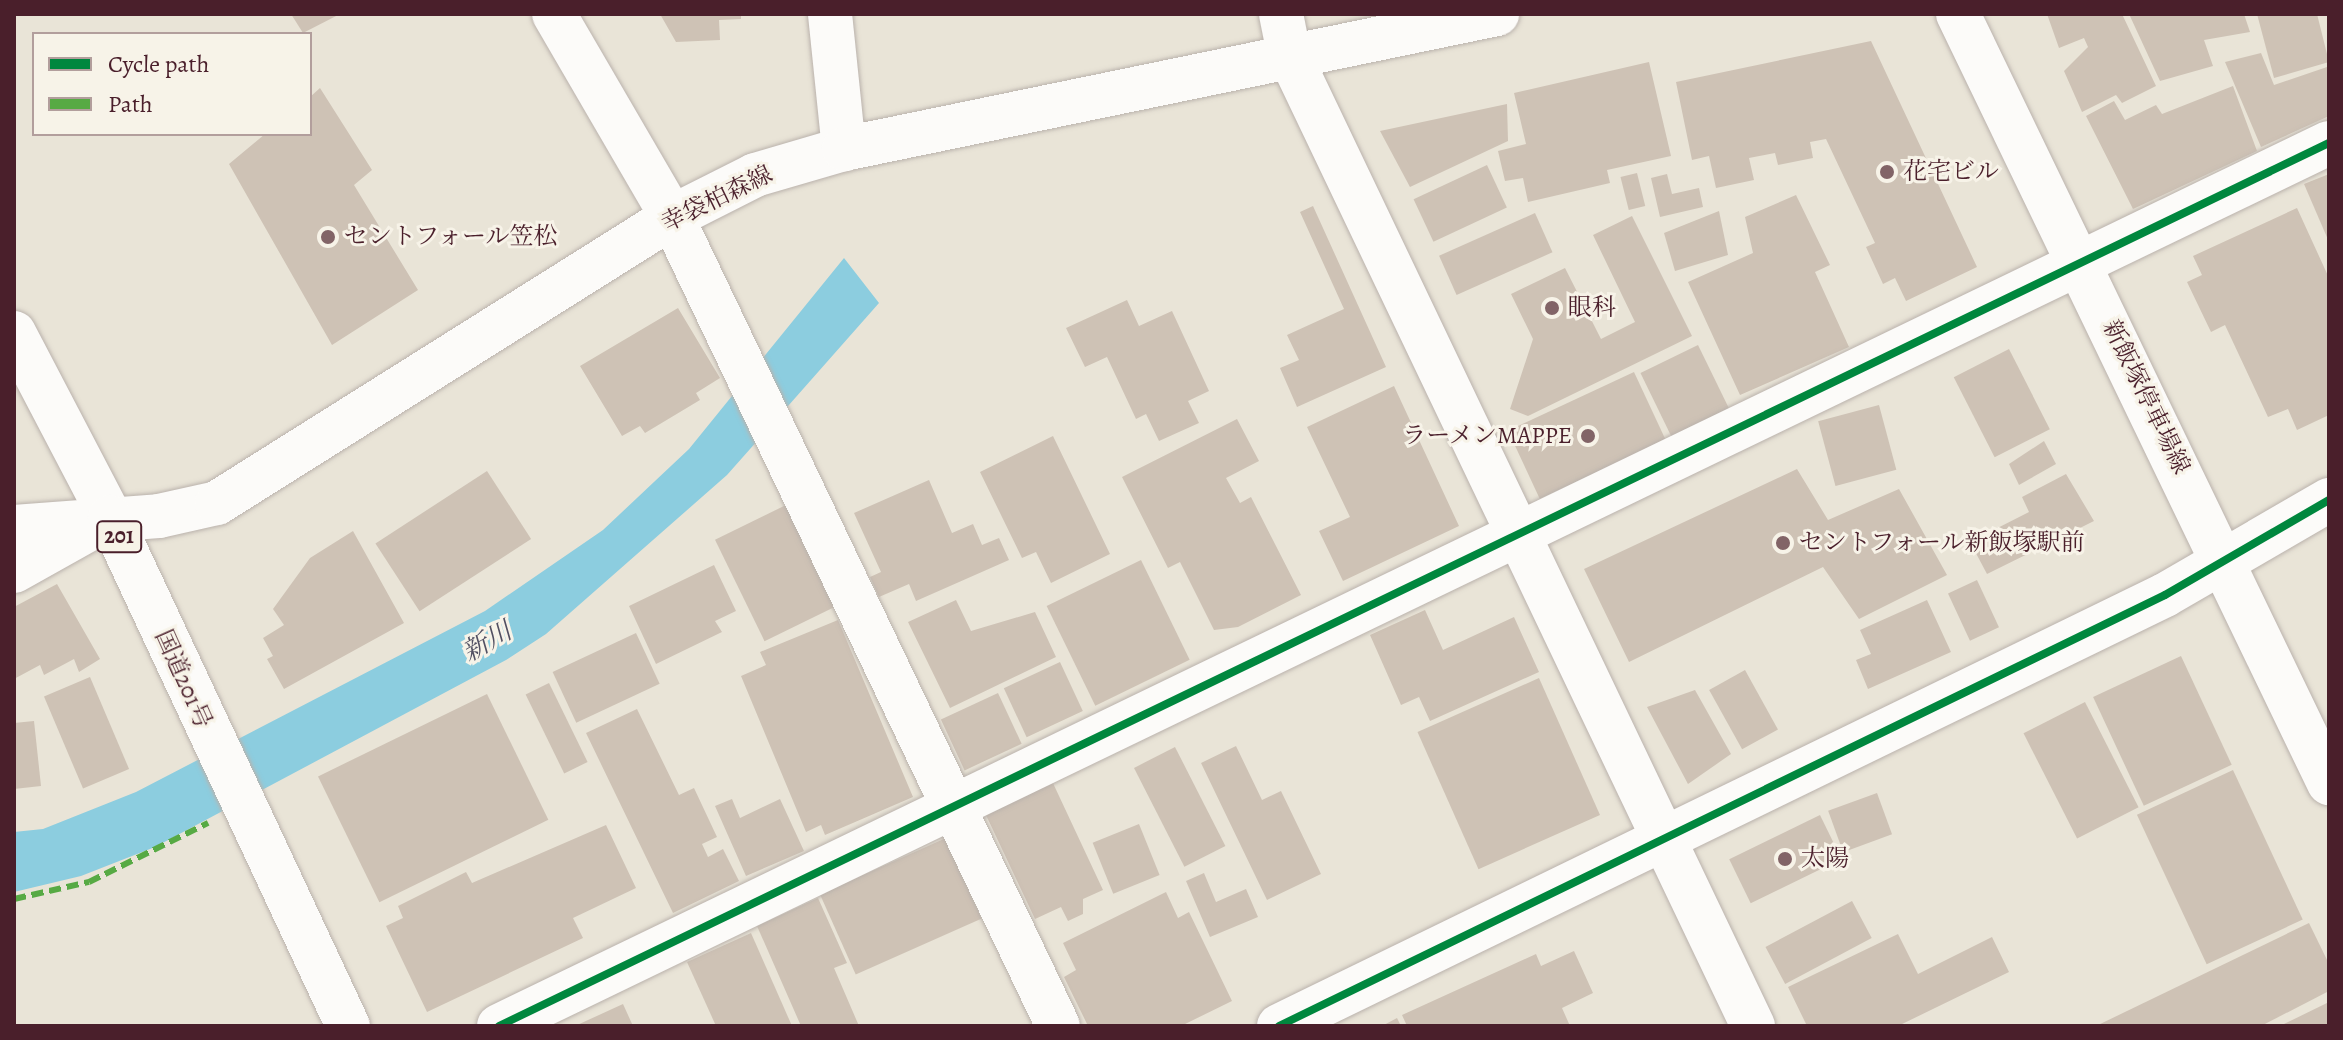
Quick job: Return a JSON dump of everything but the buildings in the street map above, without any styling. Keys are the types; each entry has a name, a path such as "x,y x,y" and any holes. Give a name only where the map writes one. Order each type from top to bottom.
{"main road":[{"path":"554,14 672,217 950,807 1058,1026"},
{"path":"830,14 844,149"},
{"name":"幸袋柏森線","path":"14,571 110,517 159,516 217,503 672,217 755,175 1285,34 1497,14"},
{"name":"新飯塚停車場線","path":"1958,14 2082,265 2329,783"},
{"path":"1285,34 1518,534 1753,1026"},
{"path":"499,1026 2082,265 2329,143"},
{"name":"国道201号","path":"14,333 110,517 213,747 348,1026"},
{"path":"1279,1026 2225,563 2329,500"},
{"path":"14,527 110,517"}],"water":[{"name":"新川","path":"844,258 879,303 727,475 546,634 506,660 155,847 81,876 14,892 14,832 43,829 136,792 485,611 603,530 689,449"}],"marked path":[{"path":"14,899 89,882 208,823"}],"cycle path":[{"path":"499,1026 2329,143"},
{"path":"1279,1026 2165,595 2329,500"}],"place":[{"name":"花宅ビル","path":"1887,172"},
{"name":"セントフォール笠松","path":"328,237"},
{"name":"眼科","path":"1552,308"},
{"name":"ラーメンMAPPE","path":"1588,436"},
{"name":"セントフォール新飯塚駅前","path":"1783,543"},
{"name":"太陽","path":"1785,859"}]}
